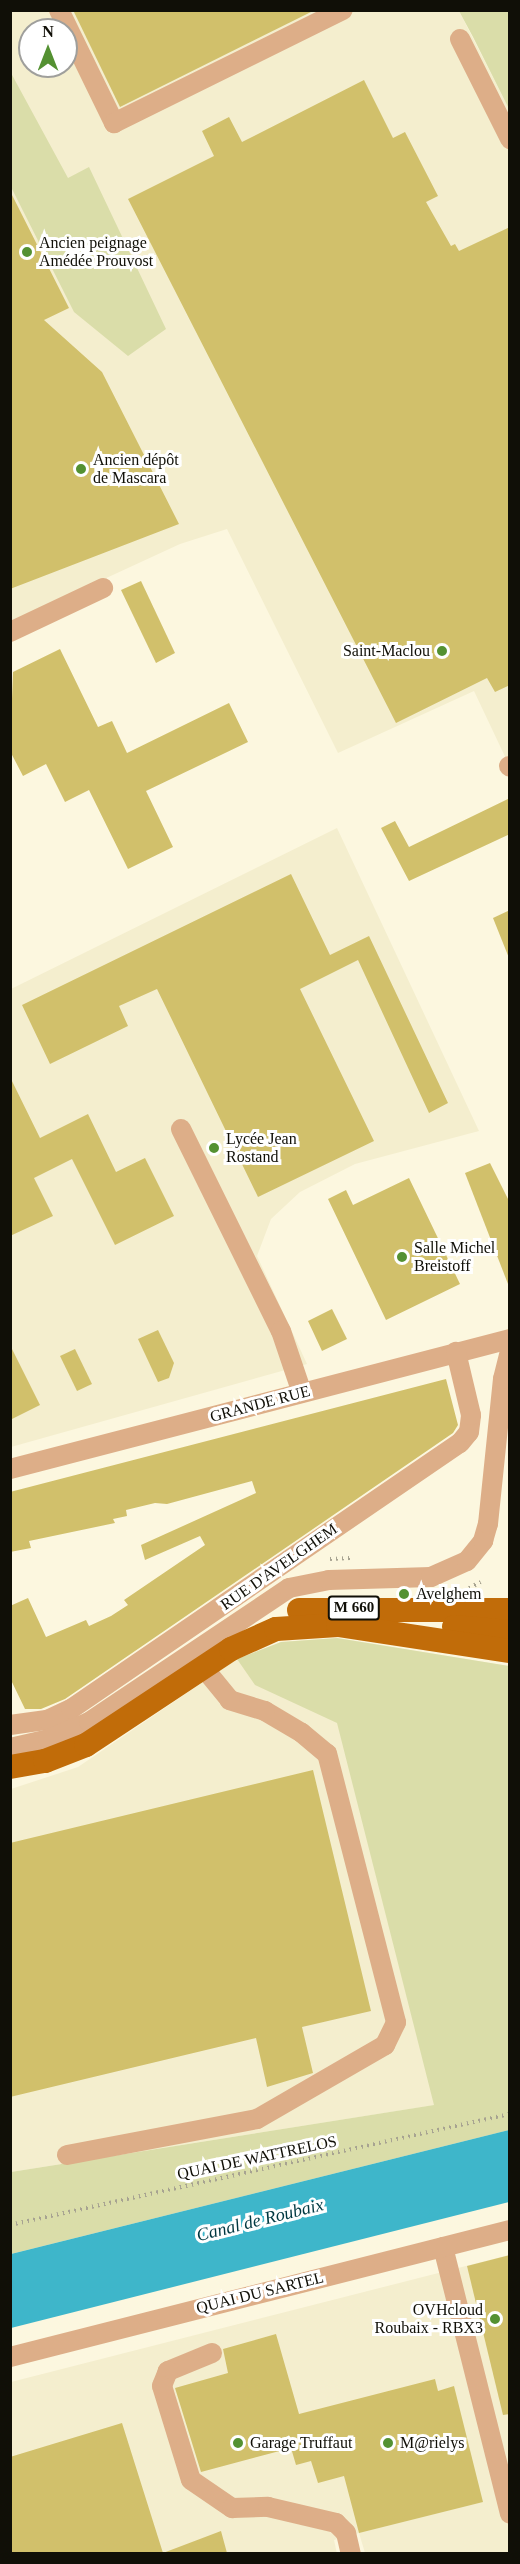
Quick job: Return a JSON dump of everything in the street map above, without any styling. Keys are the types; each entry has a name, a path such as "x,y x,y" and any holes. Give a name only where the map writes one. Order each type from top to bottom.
{"main road":[{"name":"M 660","path":"10,1767 45,1761 86,1745 208,1664 260,1625 301,1610 510,1610"},
{"path":"262,1634 325,1617 510,1632"},
{"name":"M 660","path":"208,1664 262,1634 297,1626 338,1625 510,1651"}],"street":[{"path":"59,10 114,123 344,10"},
{"path":"460,39 510,139"},
{"path":"10,632 103,588"},
{"path":"182,1129 281,1331 302,1393"},
{"name":"GRANDE RUE","path":"10,1469 510,1339"},
{"path":"10,1748 48,1739 89,1722 289,1588 329,1580 431,1577 467,1561 483,1541 488,1524 503,1379 510,1350"},
{"name":"RUE D'AVELGHEM","path":"10,1725 40,1722 71,1709 460,1443 469,1432 471,1415 456,1352"},
{"path":"67,2155 257,2119 385,2045 396,2022 327,1754 302,1733 265,1711 230,1700 208,1664"},
{"name":"QUAI DU SARTEL","path":"10,2357 510,2230"},
{"path":"443,2247 510,2514"},
{"path":"212,2354 168,2371 162,2386 191,2480 232,2508 268,2507 336,2523 346,2533 351,2553"}],"path":[{"name":"QUAI DE WATTRELOS","path":"10,2225 510,2115"}],"shaded area":[{"path":"10,11 459,11 509,109 509,765 474,691 338,753 227,529 180,544 11,622"},
{"name":"Lycée Jean Rostand","path":"337,828 479,1131 355,1164 300,1192 271,1219 257,1256 307,1364 11,1447 11,989"},
{"path":"337,1638 509,1666 435,2105 11,2172 11,1789 78,1767 237,1659 281,1642"},
{"path":"509,2255 509,2553 365,2553 359,2533 334,2540 337,2554 39,2554 35,2540 11,2548 11,2382"}],"green space":[{"path":"459,11 509,11 509,109 473,37"},
{"path":"11,73 68,178 89,167 166,329 128,356 74,312 11,187"},
{"path":"337,1638 509,1666 509,2130 11,2254 11,2172 434,2105 337,1723 255,1685 237,1659 281,1642"}],"water":[{"name":"Canal de Roubaix","path":"509,2130 509,2202 11,2328 11,2254"}],"building":[{"path":"73,10 315,10 120,107"},
{"path":"364,80 393,138 405,132 438,196 426,202 451,246 455,244 459,251 510,227 510,685 495,692 487,678 396,723 128,199 214,156 202,131 229,117 242,142"},
{"name":"Ancien dépôt de Mascara","path":"10,191 69,308 44,320 102,372 179,524 10,589"},
{"path":"141,581 175,653 156,663 121,590"},
{"path":"60,649 98,727 112,721 127,753 229,703 248,742 146,791 173,847 128,869 89,790 65,802 46,764 23,776 10,751 13,672"},
{"path":"510,798 510,834 409,881 381,828 395,821 409,847"},
{"path":"291,874 330,955 369,936 448,1103 429,1113 358,960 300,989 374,1141 258,1197 157,989 119,1006 128,1026 50,1064 22,1005"},
{"path":"510,910 510,958 509,958 493,918"},
{"path":"10,1077 40,1138 88,1114 116,1172 145,1158 174,1216 115,1245 72,1159 34,1178 53,1216 10,1236"},
{"path":"490,1163 510,1203 508,1284 465,1173"},
{"name":"Salle Michel Breistoff","path":"409,1178 460,1284 386,1320 328,1199 346,1190 353,1205"},
{"path":"332,1309 347,1339 322,1351 308,1321"},
{"path":"158,1330 174,1363 169,1378 158,1382 138,1339"},
{"path":"10,1345 40,1405 10,1420"},
{"path":"75,1349 92,1384 77,1391 60,1356"},
{"path":"446,1379 458,1425 453,1433 65,1699 41,1709 25,1709 10,1678 10,1606 28,1598 46,1637 86,1620 89,1626 111,1616 128,1605 124,1600 205,1545 200,1536 145,1560 141,1545 256,1493 252,1481 167,1504 155,1503 126,1510 127,1516 113,1519 115,1523 29,1541 31,1548 10,1552 10,1492"},
{"path":"313,1770 371,2011 302,2027 313,2073 267,2087 256,2038 10,2097 10,1843"},
{"name":"OVHcloud Roubaix - RBX3","path":"510,2255 510,2414 503,2415 467,2266"},
{"name":"M@rielys","path":"276,2334 299,2414 435,2379 438,2391 454,2386 483,2502 359,2533 344,2476 318,2483 311,2461 296,2465 291,2448 201,2472 175,2388 228,2373 223,2349"},
{"path":"122,2423 163,2553 10,2553 10,2457"},
{"path":"221,2531 227,2553 163,2553"}],"place":[{"name":"Ancien peignage Amédée Prouvost","path":"27,252"},
{"name":"Ancien dépôt de Mascara","path":"81,469"},
{"name":"Saint-Maclou","path":"442,651"},
{"name":"Lycée Jean Rostand","path":"214,1148"},
{"name":"Salle Michel Breistoff","path":"402,1257"},
{"name":"Avelghem","path":"404,1594"},
{"name":"OVHcloud Roubaix - RBX3","path":"495,2319"},
{"name":"Garage Truffaut","path":"238,2443"},
{"name":"M@rielys","path":"388,2443"}]}
